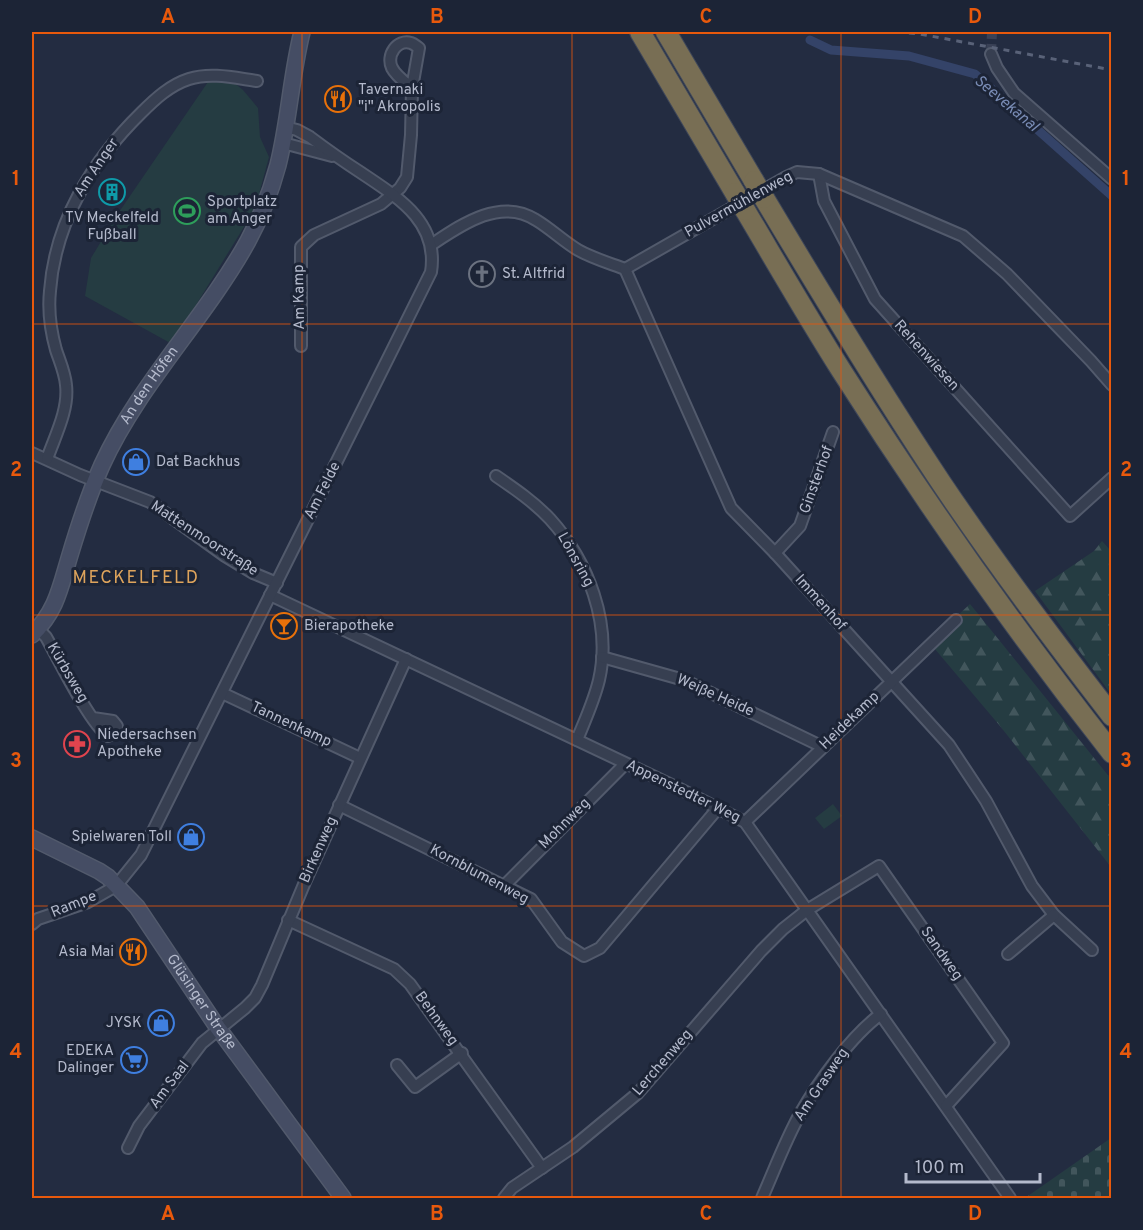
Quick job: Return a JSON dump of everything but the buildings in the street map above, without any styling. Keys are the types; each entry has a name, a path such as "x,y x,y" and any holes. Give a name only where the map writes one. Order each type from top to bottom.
{"highway":[{"path":"640,32 840,369 921,493 999,604 1112,753"},
{"path":"666,32 861,359 942,484 1004,572 1112,716"}],"street":[{"name":"An den Höfen","path":"34,632 56,602 70,553 96,482 115,440 139,400 220,286 248,241 270,191 283,143 291,83 302,32"},
{"path":"991,54 997,68 1014,93 1112,179"},
{"name":"Am Anger","path":"46,459 65,408 66,387 51,320 51,284 59,237 90,173 122,132 168,89 189,79 212,75 257,81"},
{"path":"393,195 407,177 412,88"},
{"path":"285,127 297,130 412,210 431,245 485,214 511,211 525,214 578,250 625,268"},
{"path":"283,143 337,157"},
{"name":"Pulvermühlenweg","path":"625,268 786,177 797,172 819,174 963,236 1007,274 1112,385"},
{"name":"Rehenwiesen","path":"819,174 824,201 875,299 1070,516 1112,477"},
{"name":"Am Kamp","path":"302,346 301,247 314,235 381,204 393,195"},
{"name":"Am Felde","path":"116,886 141,855 428,279 432,262 431,245"},
{"name":"Immenhof","path":"625,268 731,508 775,553 949,745 986,801 1032,886 1054,915 1092,950"},
{"name":"Ginsterhof","path":"775,553 800,526 833,432"},
{"name":"Mattenmoorstraße","path":"32,453 96,482 150,502 225,556 253,573 277,583"},
{"name":"Lönsring","path":"496,476 549,518 564,536 584,569 591,586 600,619 602,657 593,700 577,740"},
{"name":"Appenstedter Weg","path":"270,595 719,807 745,822 1010,1198"},
{"name":"Heidekamp","path":"745,822 956,620"},
{"name":"Kürbsweg","path":"34,632 46,637 93,718"},
{"name":"Weiße Heide","path":"602,657 684,680 823,747"},
{"name":"Birkenweg","path":"218,1028 245,1008 255,998 262,985 288,920 406,659"},
{"name":"Tannenkamp","path":"222,693 360,758"},
{"name":"Mohnweg","path":"505,885 625,764"},
{"name":"Kornblumenweg","path":"339,805 531,899 562,942 584,956 600,948 719,807"},
{"name":"Glüsinger Straße","path":"32,838 99,871 136,907 218,1028 343,1198"},
{"name":"Lerchenweg","path":"504,1198 512,1188 573,1147 638,1093 761,951 783,929 807,910 879,866"},
{"name":"Sandweg","path":"879,866 1003,1043 946,1106"},
{"name":"Rampe","path":"32,924 38,919 88,902 116,886"},
{"path":"1008,954 1054,915"},
{"name":"Behnweg","path":"288,920 394,969 410,984 462,1053 542,1167"},
{"name":"Am Grasweg","path":"762,1198 808,1101 867,1024 881,1014"},
{"name":"Am Saal","path":"128,1148 146,1116 202,1042 218,1028"},
{"path":"397,1065 415,1087 462,1053"}],"green space":[{"name":"Sportplatz am Anger","path":"210,79 232,81 258,108 260,137 269,157 255,209 172,344 85,296 91,258 119,212"},
{"path":"1102,541 1111,551 1111,562 1108,565 1112,570 1111,694 1035,591 1094,551"},
{"path":"970,604 1111,779 1111,867 1000,726 929,642"},
{"path":"833,804 842,816 824,829 815,818"},
{"path":"1111,1138 1111,1198 1025,1198"}],"waterway":[{"name":"Seevekanal","path":"810,40 831,50 909,56 975,74 1112,196"}],"tunnel":[{"path":"991,54 992,32"}],"railway":[{"path":"897,32 920,34 1112,70"}],"place":[{"name":"Tavernaki \"i\" Akropolis","path":"338,99"},
{"name":"TV Meckelfeld Fußball","path":"112,192"},
{"name":"Sportplatz am Anger","path":"187,211"},
{"name":"St. Altfrid","path":"482,274"},
{"name":"Dat Backhus","path":"136,462"},
{"name":"Bierapotheke","path":"284,626"},
{"name":"Niedersachsen Apotheke","path":"77,744"},
{"name":"Spielwaren Toll","path":"191,837"},
{"name":"Asia Mai","path":"133,952"},
{"name":"JYSK","path":"161,1023"},
{"name":"EDEKA Dalinger","path":"134,1060"}],"district":[{"name":"MECKELFELD","path":"136,578"}]}
